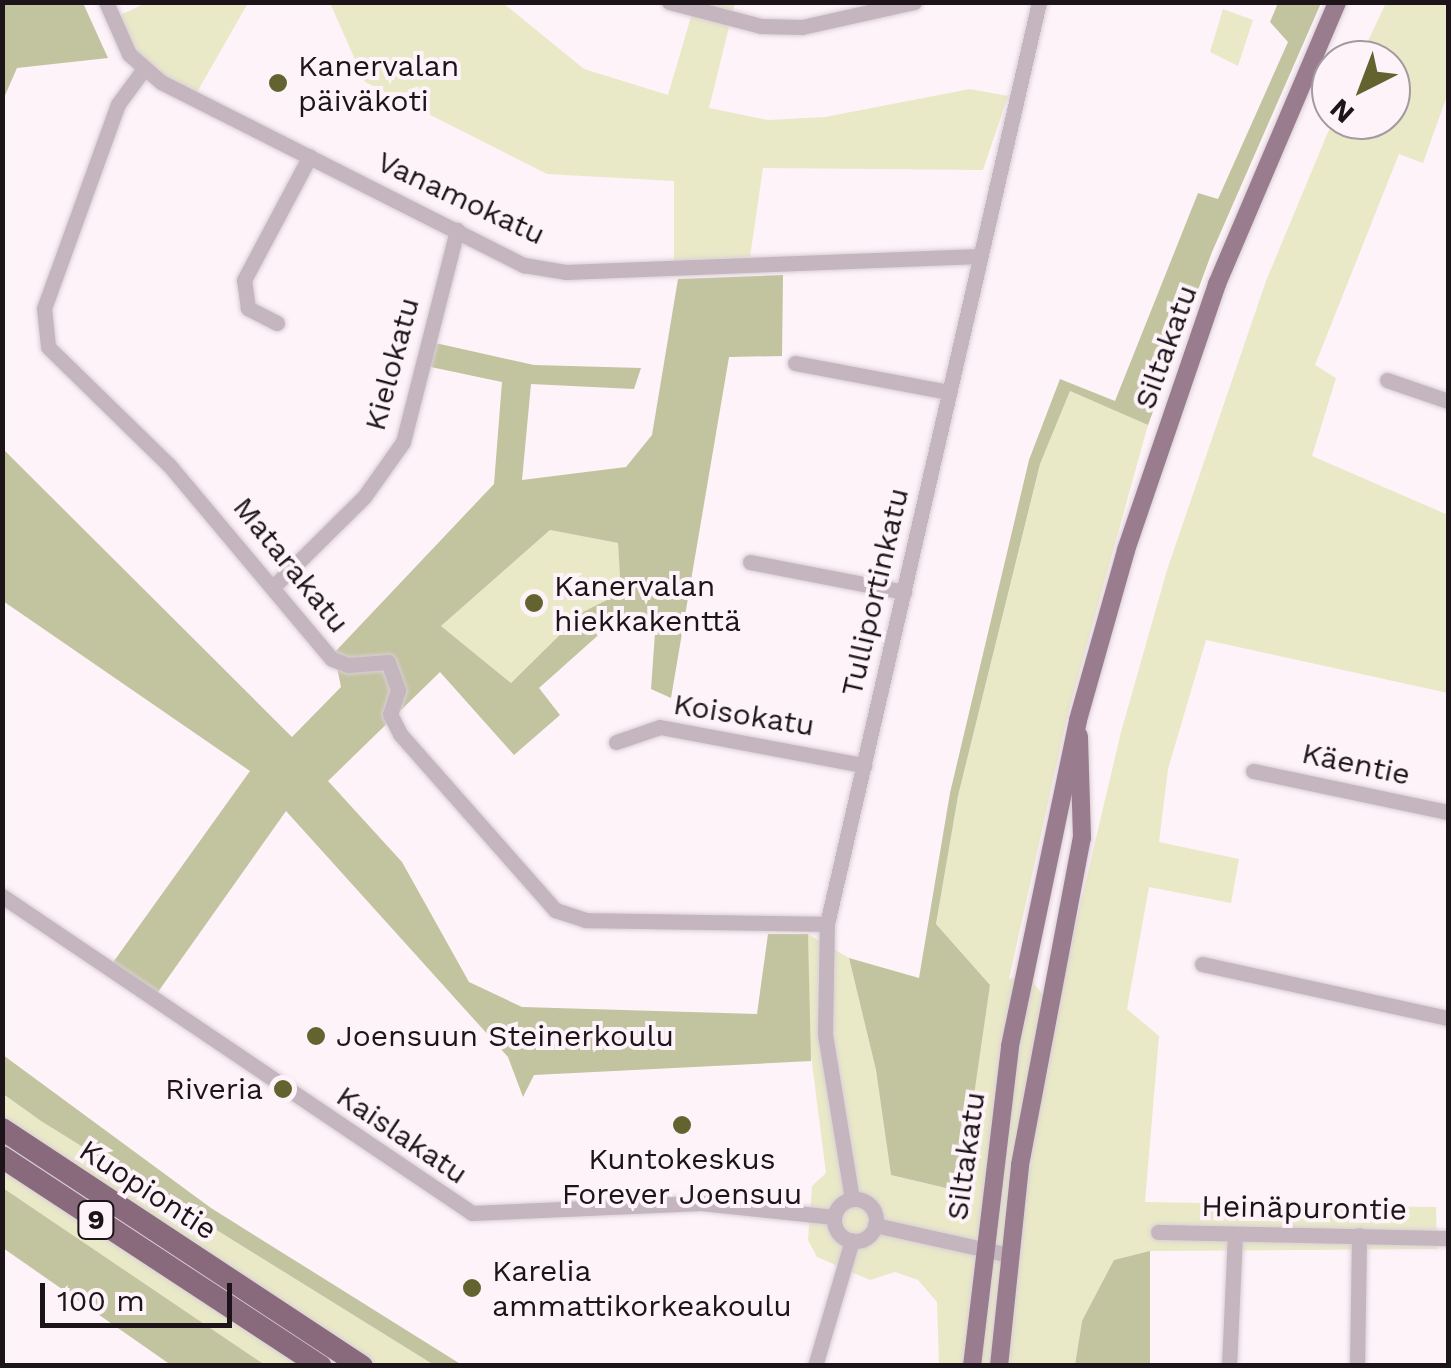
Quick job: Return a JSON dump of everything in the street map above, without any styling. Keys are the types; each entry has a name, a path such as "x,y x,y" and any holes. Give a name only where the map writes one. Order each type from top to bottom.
{"highway":[{"name":"Kuopiontie","path":"2,1128 362,1366"},
{"name":"Kuopiontie","path":"2,1157 320,1366"}],"main road":[{"name":"Siltakatu","path":"972,1366 981,1250 1010,1046 1078,720 1126,550 1217,284 1336,2"},
{"name":"Siltakatu","path":"1000,1366 1009,1255 1037,1062 1082,838 1078,720"}],"street":[{"path":"106,2 144,70"},
{"path":"669,2 760,26 802,27 914,2"},
{"name":"Tulliportinkatu","path":"852,1199 825,1034 827,924 1039,2"},
{"name":"Vanamokatu","path":"144,70 524,265 566,272 979,256"},
{"name":"Matarakatu","path":"144,70 118,104 44,308 42,336 170,465 332,659 348,665 388,662 398,690 390,714 400,734 555,910 584,920 827,924"},
{"path":"276,323 248,308 244,280 310,156"},
{"name":"Kielokatu","path":"274,586 364,497 403,442 457,230"},
{"path":"795,363 948,392"},
{"path":"1387,380 1448,401"},
{"path":"750,562 904,592"},
{"name":"Koisokatu","path":"616,742 660,726 864,765"},
{"name":"Käentie","path":"1253,771 1448,812"},
{"name":"Kaislakatu","path":"2,896 472,1213 700,1204 834,1217"},
{"path":"1202,964 1448,1018"},
{"path":"852,1199 868,1204 875,1225 868,1236 852,1240 840,1234 834,1217 852,1199"},
{"path":"875,1225 1009,1255"},
{"name":"Heinäpurontie","path":"1158,1232 1448,1238"},
{"path":"1229,1366 1234,1235"},
{"path":"1357,1366 1359,1235"},
{"path":"815,1366 852,1240"}],"green space":[{"path":"3,2 83,3 108,58 17,68 3,100"},
{"path":"146,3 248,3 196,94 153,72 134,49 118,16"},
{"path":"330,3 503,3 584,69 668,95 695,3 735,3 709,108 768,120 825,117 970,89 1008,96 983,170 763,168 750,257 674,261 674,181 547,174 365,82"},
{"path":"1278,3 1321,3 1212,252 1148,425 1070,391 1040,464 958,796 936,924 990,985 974,1095 954,1190 891,1175 876,1070 849,958 919,978 950,793 1029,460 1060,379 1115,401 1198,193 1218,199 1288,42 1270,22"},
{"path":"1386,3 1448,3 1448,93 1423,163 1399,154 1315,365 1336,378 1312,456 1448,515 1448,693 1206,640 1168,769 1159,842 1239,859 1231,903 1149,887 1127,1009 1159,1036 1145,1202 1436,1207 1437,1249 1150,1251 1082,1321 1075,1365 939,1365 937,1302 918,1280 895,1272 870,1280 817,1257 808,1240 812,1186 826,1173 807,1024 808,934 849,958 876,1070 891,1175 953,1190 990,985 936,924 958,796 1040,464 1070,391 1148,425 1068,713 1009,979 1028,975 1055,1012 1121,732 1167,570 1266,281 1325,140 1411,140 1411,40 1368,40"},
{"path":"1223,9 1253,20 1238,66 1210,52"},
{"path":"783,275 782,356 729,357 671,698 651,689 655,633 613,622 539,688 560,715 514,755 440,672 328,781 402,862 469,982 522,1007 757,1014 768,934 808,934 811,1061 534,1075 523,1097 508,1057 286,811 153,999 109,968 250,771 3,601 2,448 292,737 341,687 334,653 494,484 502,382 426,366 431,342 534,365 641,368 634,389 531,384 522,480 626,467 652,435 678,279","holes":["550,530 618,543 621,593 583,612 511,683 441,626"]},
{"name":"Kanervalan hiekkakenttä","path":"550,530 618,543 622,594 583,612 511,683 441,626"},
{"path":"3,1055 211,1208 462,1365 434,1365 41,1121 3,1094"},
{"path":"2,1094 434,1365 265,1365 3,1188"},
{"path":"3,1188 265,1365 171,1365 3,1248"},
{"path":"1150,1251 1150,1365 1075,1365 1082,1321 1114,1260"}],"place":[{"name":"Kanervalan päiväkoti","path":"278,83"},
{"name":"Kanervalan hiekkakenttä","path":"534,603"},
{"name":"Joensuun Steinerkoulu","path":"316,1036"},
{"name":"Riveria","path":"283,1089"},
{"name":"Kuntokeskus Forever Joensuu","path":"682,1125"},
{"name":"Karelia ammattikorkeakoulu","path":"472,1288"}]}
